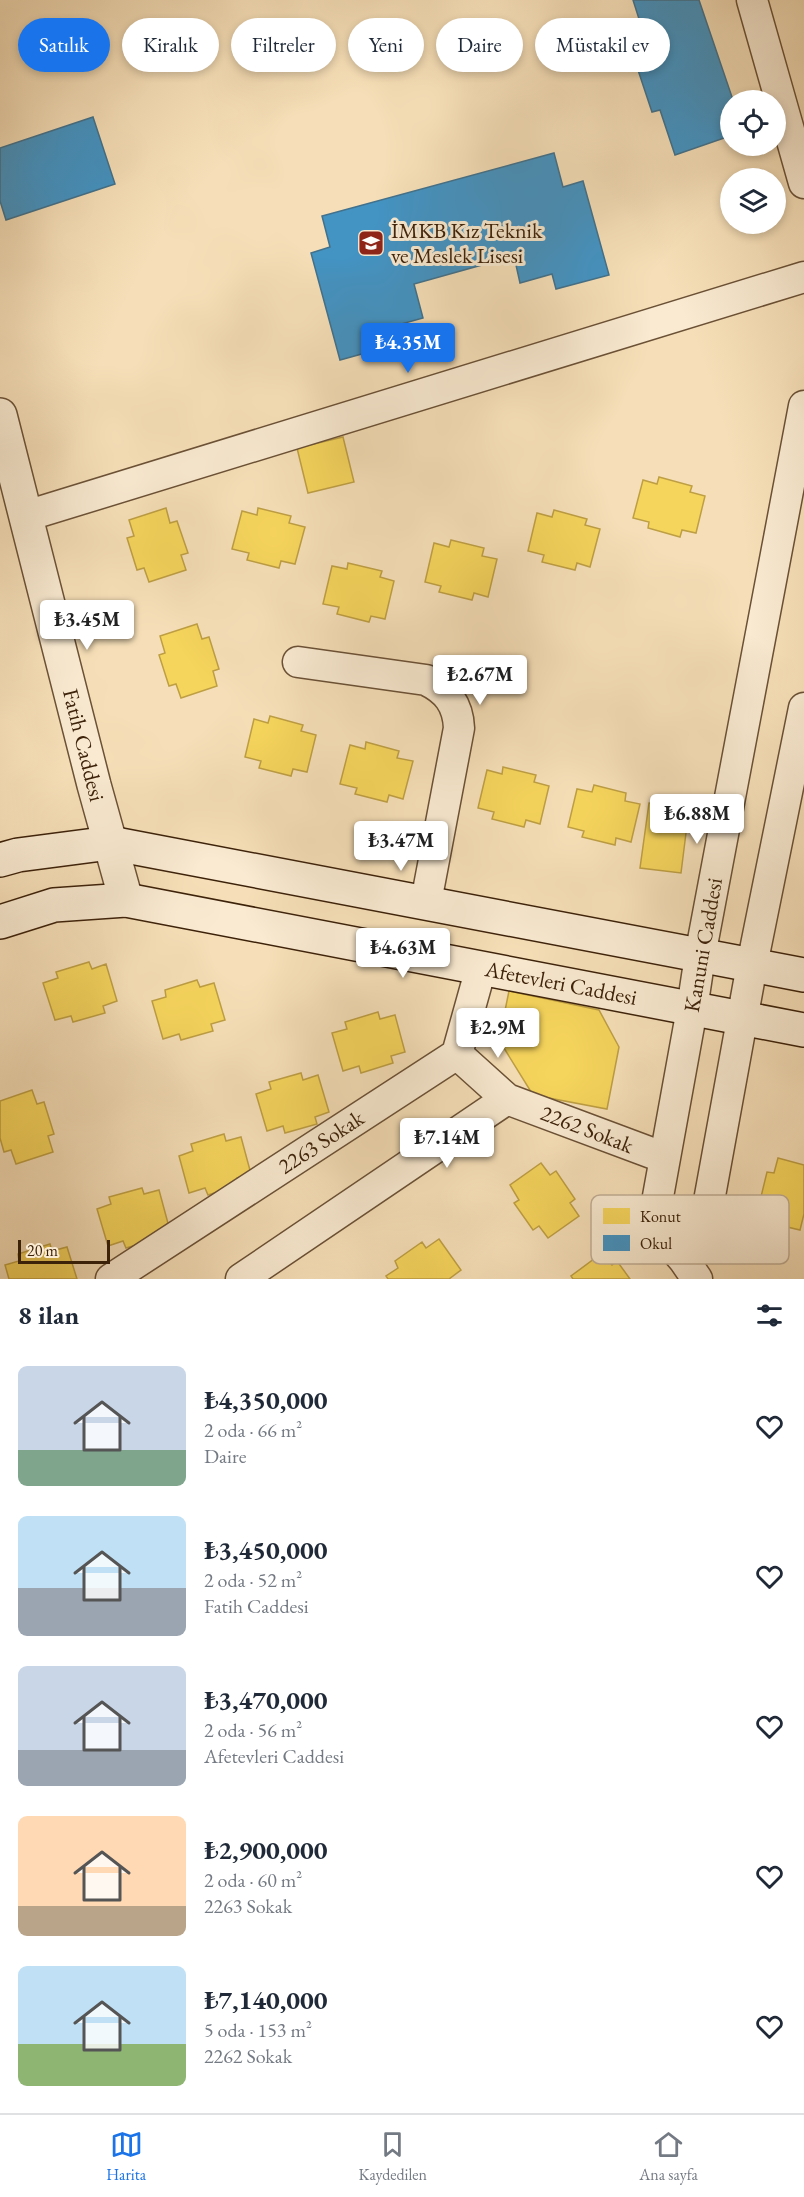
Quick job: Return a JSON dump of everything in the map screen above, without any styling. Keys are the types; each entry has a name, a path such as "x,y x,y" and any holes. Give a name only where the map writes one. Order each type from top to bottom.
{"main road":[{"name":"Fatih Caddesi","path":"0,415 126,900"},
{"path":"0,860 18,855 110,843 804,975"},
{"name":"Afetevleri Caddesi","path":"0,922 54,905 126,900 804,1030"}],"street":[{"path":"752,0 804,183"},
{"path":"26,516 804,277"},
{"name":"Kanuni Caddesi","path":"657,1195 804,406"},
{"path":"298,662 426,680 438,686 455,706 459,728 426,902"},
{"name":"Kanuni Caddesi","path":"710,1195 752,965 804,708"},
{"path":"242,1279 507,1099 457,1054 481,968"},
{"name":"2263 Sokak","path":"111,1279 457,1054"},
{"name":"2262 Sokak","path":"507,1099 664,1158"}],"building: Konut":[{"path":"343,437 354,482 308,493 297,448"},
{"path":"659,477 692,486 690,492 705,496 696,533 682,530 680,537 648,528 649,522 633,518 643,480 657,484"},
{"path":"166,508 170,523 177,521 188,553 181,555 186,570 149,582 144,568 137,570 127,538 134,536 129,520"},
{"path":"258,508 291,516 289,523 305,527 295,564 281,561 279,568 247,560 249,553 232,549 242,511 257,515"},
{"path":"554,510 587,519 585,525 600,529 590,567 577,563 575,570 542,562 544,555 528,551 537,513 552,517"},
{"path":"451,540 484,548 482,556 497,559 488,597 474,593 472,600 439,592 441,586 425,582 434,543 449,547"},
{"path":"348,563 382,571 380,577 394,581 385,619 371,616 369,622 337,614 339,607 323,604 332,566 347,569"},
{"path":"197,624 202,639 209,637 219,669 213,671 217,686 181,698 176,684 169,686 159,655 165,653 160,636"},
{"path":"270,716 303,725 301,731 316,735 307,772 293,769 291,776 259,768 261,761 245,757 254,719 268,723"},
{"path":"366,742 399,751 397,758 413,761 403,799 389,795 387,802 355,794 357,788 340,784 350,745 365,749"},
{"path":"503,767 536,775 534,782 549,786 540,824 526,820 524,827 492,819 494,812 478,808 487,770 502,774"},
{"path":"594,785 626,793 625,801 640,804 631,842 616,838 615,845 582,837 584,831 568,827 577,789 592,792"},
{"path":"649,803 689,809 681,873 640,868"},
{"path":"89,962 92,969 106,964 117,1001 103,1006 105,1013 73,1022 71,1016 55,1020 43,983 58,978 56,972"},
{"path":"197,980 200,987 214,983 225,1020 211,1024 213,1031 181,1040 179,1034 163,1039 152,1001 166,997 165,990"},
{"path":"509,991 599,1010 619,1047 607,1109 533,1095 499,1040"},
{"path":"378,1012 380,1019 395,1015 405,1052 391,1056 393,1063 361,1073 359,1066 343,1071 332,1033 347,1029 345,1022"},
{"path":"301,1073 303,1080 318,1075 329,1112 315,1117 317,1124 285,1133 283,1126 267,1131 256,1094 271,1089 269,1082"},
{"path":"32,1090 37,1104 44,1102 54,1134 48,1136 53,1152 16,1164 11,1150 4,1152 0,1138 0,1101"},
{"path":"224,1134 226,1141 241,1137 251,1174 237,1178 239,1185 208,1195 205,1188 189,1193 179,1156 193,1151 191,1144"},
{"path":"778,1158 804,1165 804,1214 800,1230 789,1227 789,1195 761,1195 767,1172 774,1173"},
{"path":"541,1163 550,1175 556,1171 575,1199 570,1203 579,1216 548,1238 539,1226 533,1230 514,1203 519,1200 510,1185"},
{"path":"142,1188 144,1194 159,1190 169,1227 155,1232 157,1239 126,1248 123,1241 108,1246 97,1209 111,1204 109,1197"},
{"path":"439,1239 461,1270 449,1279 388,1279 386,1276 398,1268 395,1261 422,1242 426,1248"},
{"path":"50,1244 52,1251 67,1247 77,1279 9,1279 5,1265 19,1261 18,1254"},
{"path":"591,1261 591,1264 619,1264 630,1279 573,1279 571,1276"}],"building: Okul":[{"path":"633,0 699,0 730,90 720,90 720,139 675,155 660,110 652,112 639,72 670,72 670,18 639,18"},
{"path":"93,117 115,184 6,220 0,201 0,148"},
{"path":"554,153 563,187 583,181 609,275 556,289 552,274 520,283 514,256 414,284 423,318 394,326 398,344 340,360 311,253 330,247 322,216"}],"place":[{"name":"İMKB Kız Teknik ve Meslek Lisesi","path":"371,243"}]}
